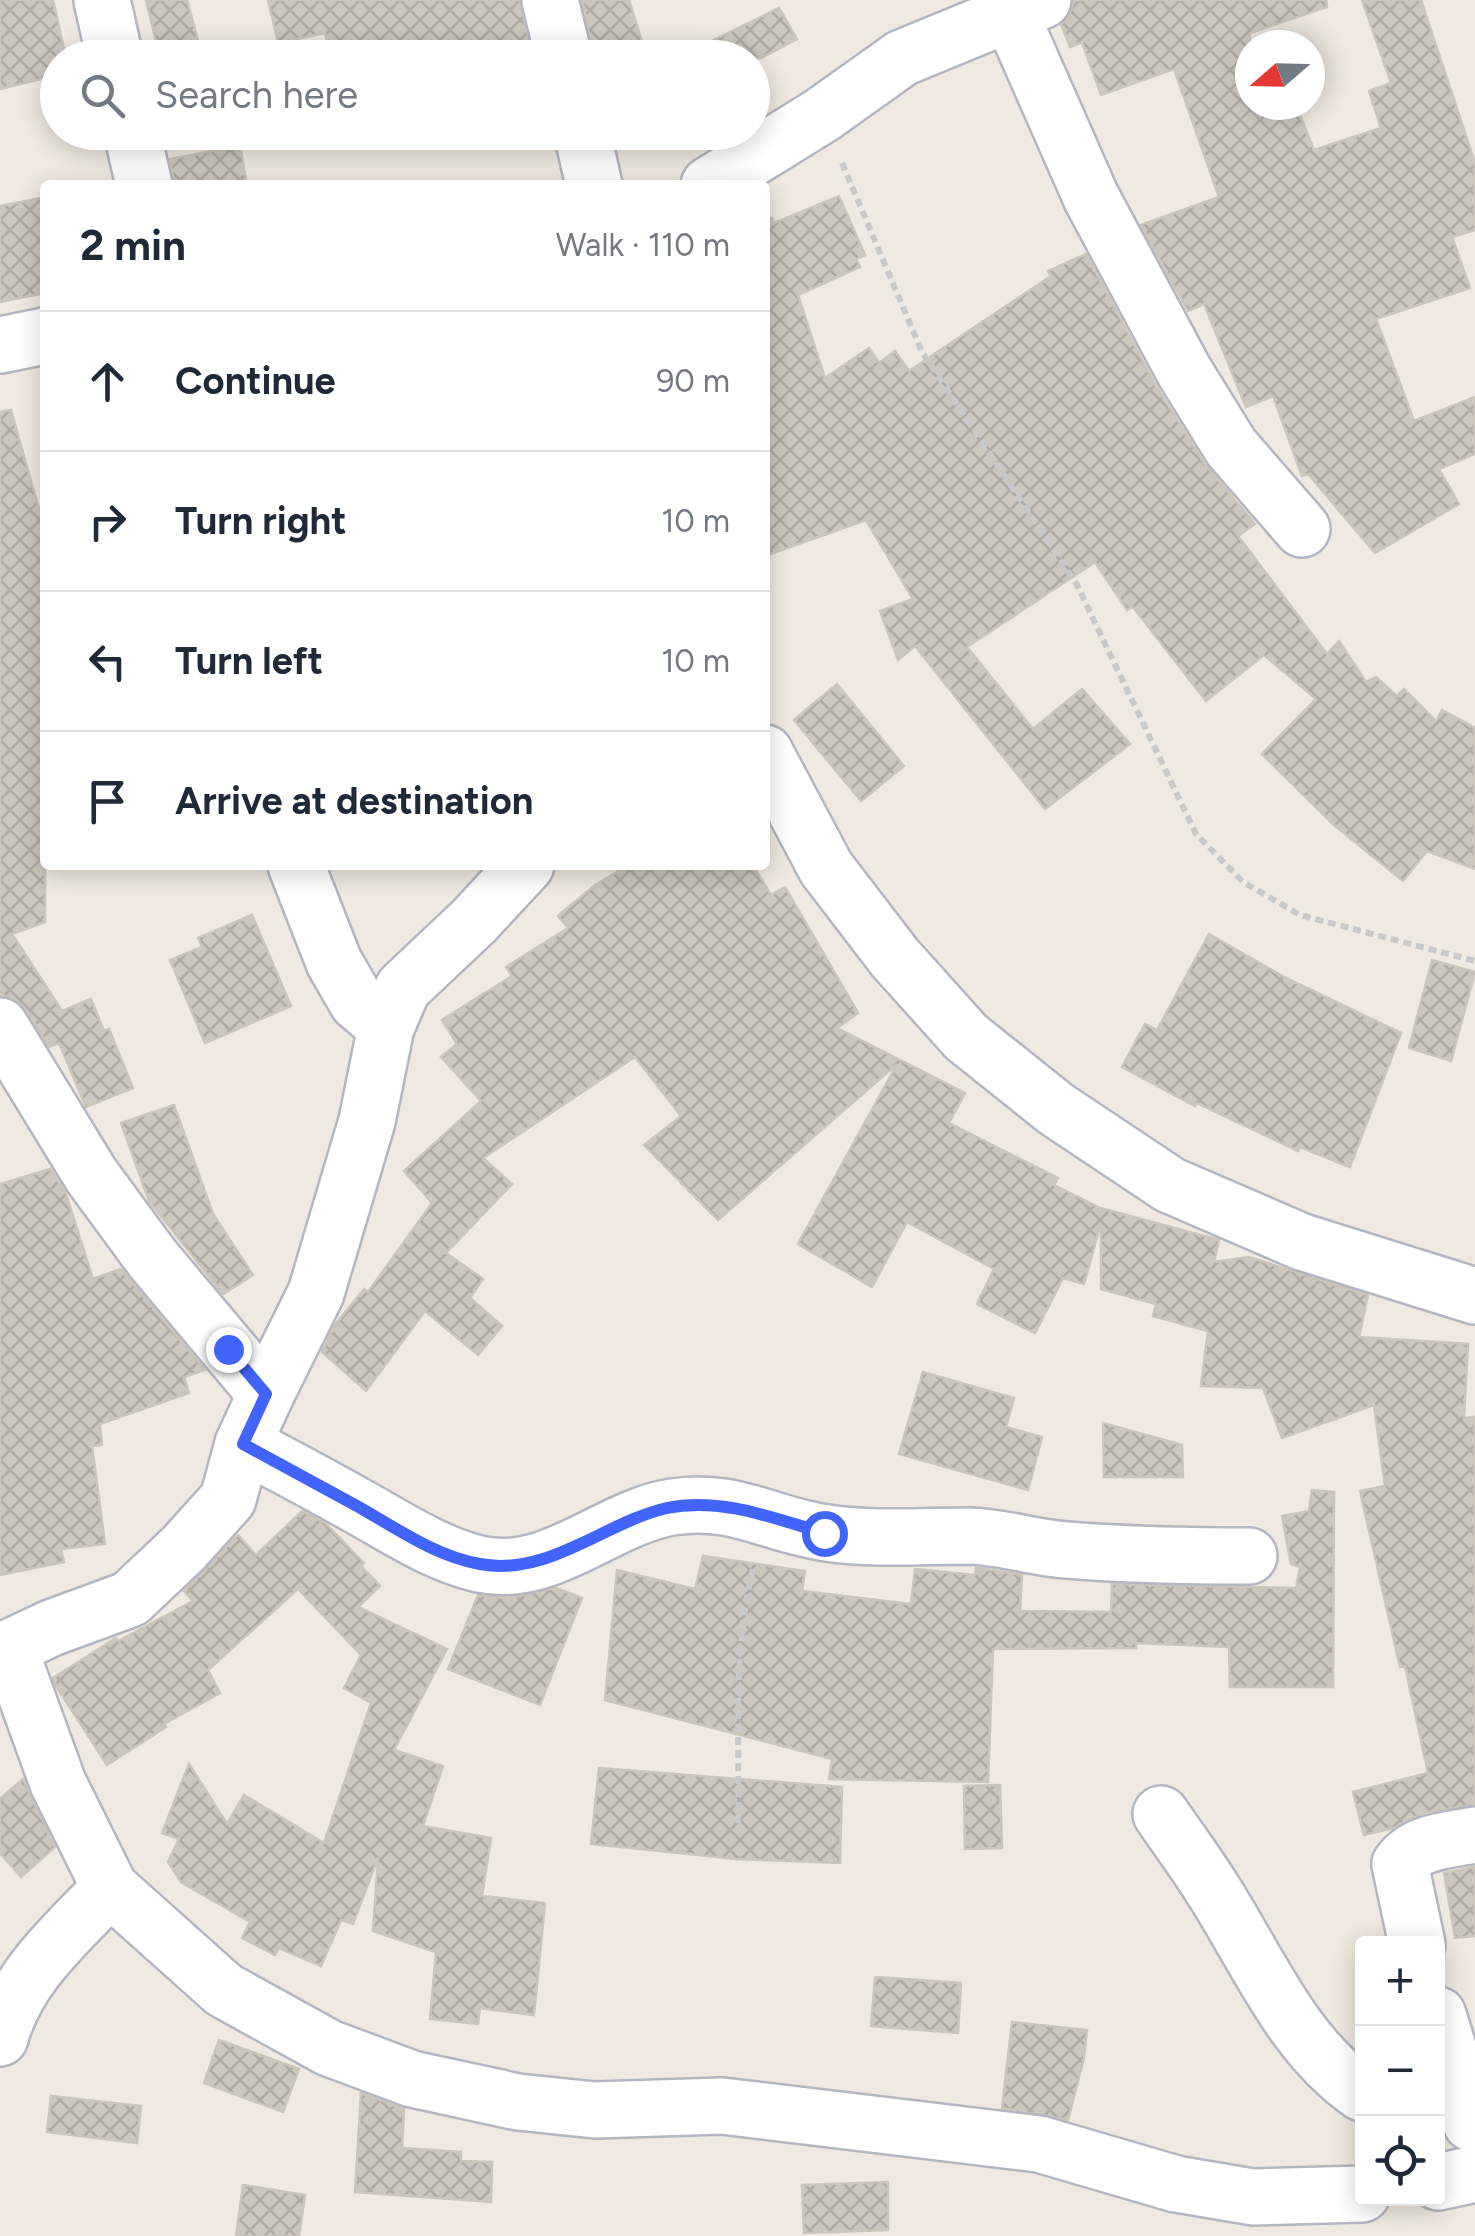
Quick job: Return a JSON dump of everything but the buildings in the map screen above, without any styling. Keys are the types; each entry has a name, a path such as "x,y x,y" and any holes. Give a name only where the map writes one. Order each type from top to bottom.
{"street":[{"path":"102,0 110,40"},
{"path":"550,0 560,40"},
{"path":"770,147 902,58 1023,5 1091,198 1184,370 1231,447 1302,529"},
{"path":"136,150 143,180"},
{"path":"586,150 593,180"},
{"path":"717,180 766,150"},
{"path":"0,345 40,337"},
{"path":"770,763 826,868 896,958 966,1036 1056,1109 1170,1185 1302,1242 1475,1296"},
{"path":"298,870 334,962 356,1002 386,1027"},
{"path":"521,870 403,988 386,1027 367,1121 316,1293 243,1444 228,1499 184,1548 130,1598 5,1646 58,1783 110,1888 224,1990 330,2048 412,2078 518,2102 595,2110 722,2106 1040,2144 1176,2184 1253,2197 1355,2194"},
{"path":"0,1026 91,1175 152,1258 266,1394"},
{"path":"243,1444 426,1546 482,1565 540,1561 632,1517 705,1504 740,1508 840,1534 906,1540 970,1536 1062,1550 1249,1556"},
{"path":"1161,1814 1212,1888 1298,2029 1338,2076 1355,2088"},
{"path":"1415,1936 1400,1864 1408,1852 1475,1835"},
{"path":"0,2038 6,2015 30,1972 110,1888"},
{"path":"1440,2026 1465,2136 1445,2170"}],"path":[{"path":"822,115 922,352 1077,585 1196,834 1243,882 1300,915 1475,961"},
{"path":"738,1822 740,1655 746,1593 766,1516"}],"route":[{"path":"228,1349 266,1394 243,1444 426,1546 482,1565 540,1561 632,1517 672,1507 705,1504 740,1508 824,1533"}]}
